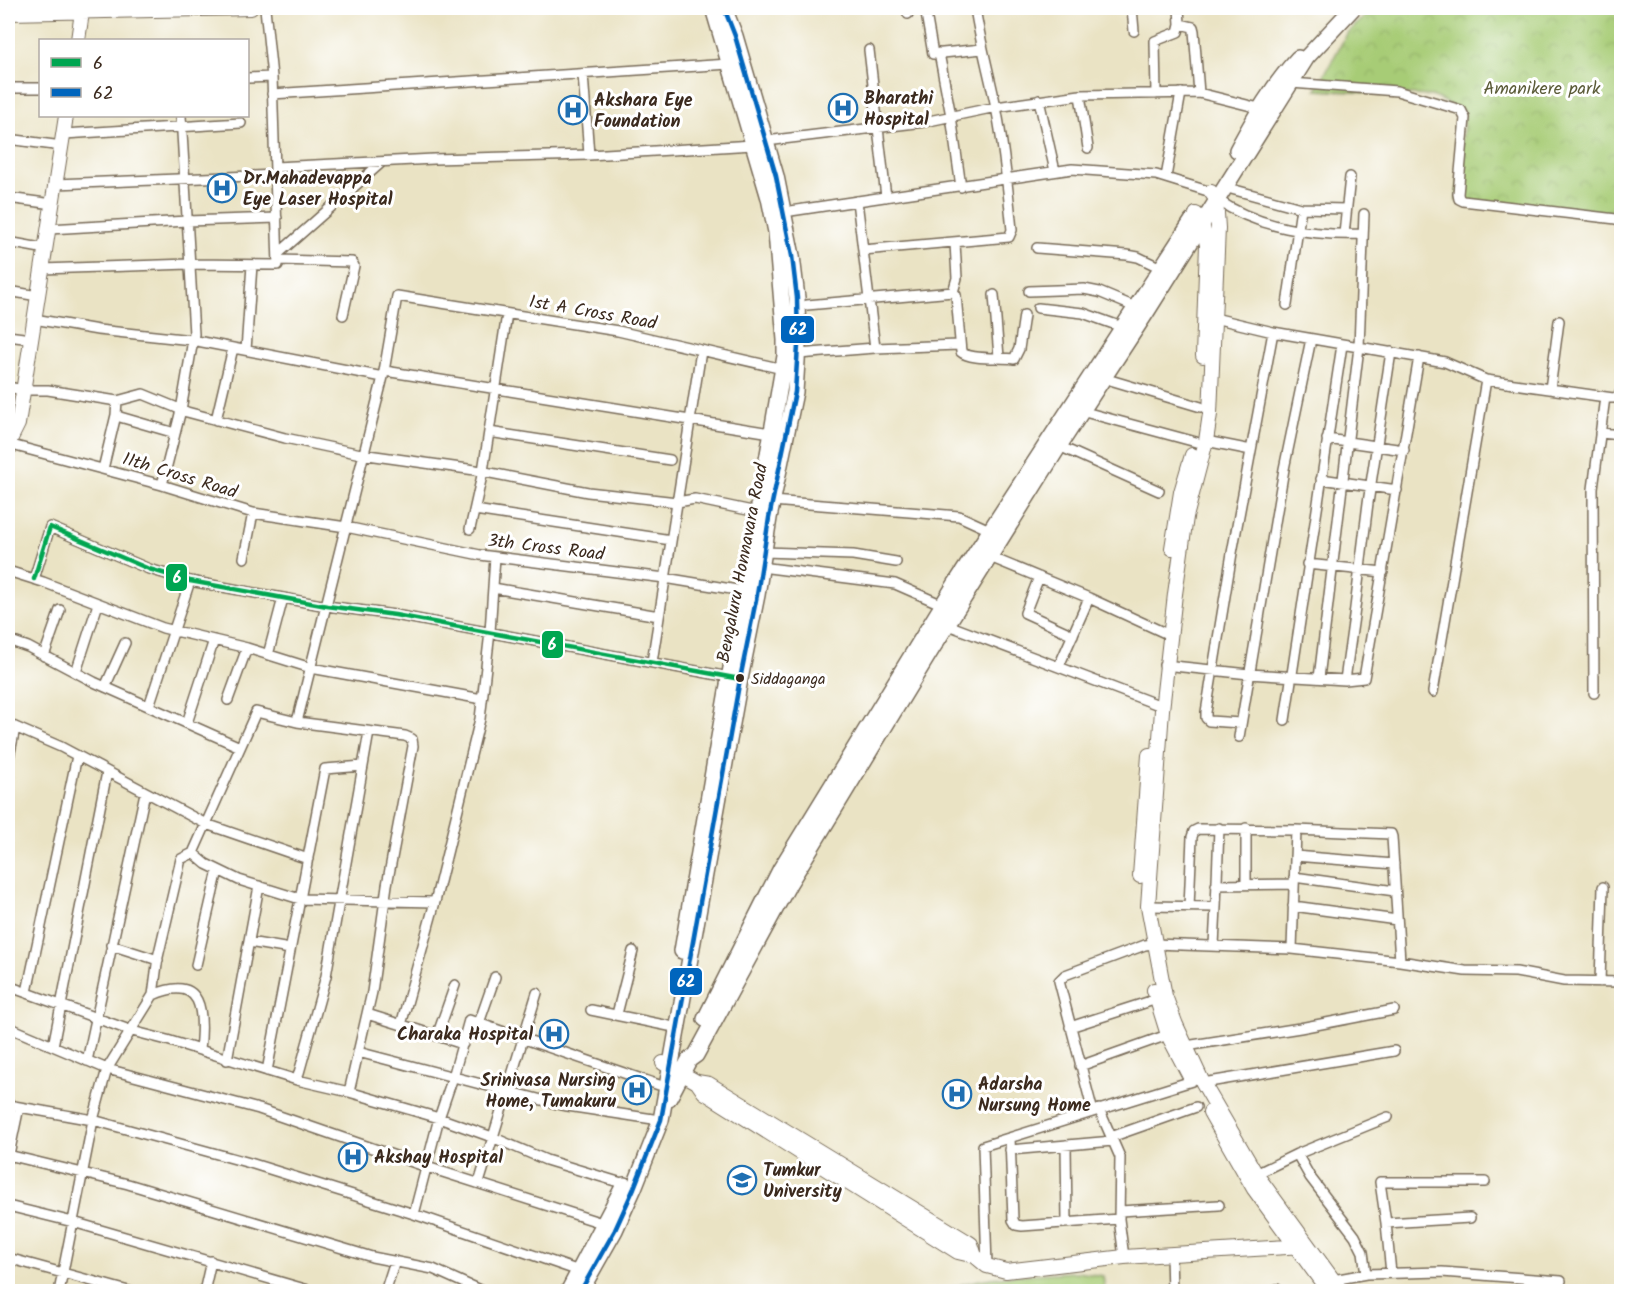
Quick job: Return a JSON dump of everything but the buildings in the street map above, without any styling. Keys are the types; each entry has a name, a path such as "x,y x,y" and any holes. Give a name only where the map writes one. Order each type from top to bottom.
{"main road":[{"path":"8,14 251,8"},
{"name":"Bengaluru Honnavara Road","path":"580,1292 584,1273 647,1138 676,1066 674,1021 734,678 763,559 772,501 795,392 798,354 797,298 784,212 729,64 713,8"},
{"name":"Bengaluru Honnavara Road","path":"724,8 735,36 760,143 776,232 785,340 783,369 743,591 734,678"},
{"path":"1335,1288 1254,1189 1156,999 1141,902 1141,856 1156,704 1164,665 1182,539 1201,442 1201,407 1217,262 1217,192 1259,108 1280,78 1343,8"},
{"path":"676,1066 696,1055 790,882 990,557 997,533 1199,218 1307,57 1353,8"},
{"path":"78,39 82,12"},
{"path":"8,444 18,424 66,117"},
{"path":"676,1066 689,1051 780,870 943,605 1059,446 1081,411 1122,327 1161,268 1199,218"},
{"path":"1199,218 1208,245 1210,414 1181,492 1168,580 1148,906 1149,944 1165,996 1173,1033 1185,1046 1198,1082 1302,1246"},
{"path":"674,1021 685,1035 697,1035"},
{"path":"676,1066 697,1083 704,1092 958,1252 975,1256 987,1266 1006,1271 1124,1257 1302,1246"},
{"name":"Bengaluru Honnavara Road","path":"568,1292 584,1273 634,1188 661,1120 658,1110 659,1085 676,1066"}],"street":[{"path":"42,269 189,264 278,265 272,77 265,8"},
{"path":"926,8 933,54 982,49"},
{"path":"863,250 1009,237 1012,230 1007,179 996,107 975,8"},
{"path":"1132,8 1134,31"},
{"path":"1156,94 1155,41 1178,32 1179,8"},
{"path":"1180,24 1189,24 1193,27 1199,93"},
{"path":"869,50 886,197"},
{"path":"939,53 961,187"},
{"path":"272,94 729,64"},
{"path":"583,74 589,155"},
{"path":"249,78 272,77"},
{"path":"1291,83 1397,91 1461,110 1465,118 1458,195 1463,201 1616,219 1622,222"},
{"path":"8,88 39,88"},
{"path":"1166,177 1181,93"},
{"path":"56,184 186,179 382,162 589,155 760,143 879,128 1080,94 1199,93 1259,108"},
{"path":"1080,94 1088,148"},
{"path":"1039,100 1055,171"},
{"path":"162,485 181,410 192,340 186,179 181,117"},
{"path":"8,139 63,140 241,123"},
{"path":"278,257 382,162"},
{"path":"784,212 1055,171 1090,170 1166,177 1217,192 1301,208 1346,209"},
{"path":"1344,234 1350,177"},
{"path":"1217,192 1236,212 1298,231 1364,234"},
{"path":"8,198 53,204"},
{"path":"857,201 875,348"},
{"path":"1287,305 1301,208"},
{"path":"1319,678 1359,347 1364,214"},
{"path":"49,230 277,218"},
{"path":"8,242 45,249"},
{"path":"955,243 957,278 953,292 956,295 961,352 965,356 1014,359 1019,349 1024,315"},
{"path":"1037,248 1128,255 1138,257 1161,268"},
{"path":"278,257 352,262 354,266 343,315"},
{"path":"246,350 252,265"},
{"path":"1029,291 1084,289 1099,292 1135,307"},
{"path":"8,291 38,296"},
{"path":"807,305 953,292"},
{"path":"994,295 999,357"},
{"name":"1st A Cross Road","path":"384,374 397,296 618,331 783,369"},
{"path":"1038,308 1083,313 1122,327"},
{"path":"470,529 483,471 507,314"},
{"path":"1210,317 1273,332 1445,362 1486,380 1605,397 1618,397 1622,390"},
{"path":"34,319 98,330 192,340 384,374 495,389 771,434"},
{"path":"1550,389 1559,321"},
{"path":"1241,723 1209,721 1206,718 1212,670 1273,332"},
{"path":"8,336 31,339"},
{"path":"1239,737 1284,469 1311,339"},
{"path":"798,354 959,345"},
{"path":"1285,720 1342,345"},
{"path":"216,420 233,348"},
{"path":"652,662 701,351"},
{"path":"1345,680 1391,352"},
{"path":"1164,665 1249,674 1345,680 1364,678 1419,357"},
{"path":"297,722 384,374"},
{"path":"1098,377 1201,407"},
{"path":"1433,692 1486,380"},
{"path":"8,387 23,390 48,390 117,401 143,394 181,410 216,420 285,438 364,454 483,471 588,492 677,502 695,500 757,512"},
{"path":"1334,390 1353,393"},
{"path":"1594,693 1593,496 1605,397"},
{"path":"103,469 116,415 117,401"},
{"path":"1081,411 1201,442 1251,450"},
{"path":"116,415 175,433"},
{"path":"489,432 670,460"},
{"path":"1600,433 1622,435"},
{"path":"1327,440 1404,450"},
{"name":"11th Cross Road","path":"8,444 162,485 253,513 346,527"},
{"path":"1059,446 1159,491"},
{"path":"1321,478 1397,490"},
{"path":"772,501 959,516 997,533"},
{"path":"475,510 671,540"},
{"path":"244,558 253,513"},
{"path":"34,579 50,527 149,569 190,581 327,606 395,615 734,678"},
{"name":"3th Cross Road","path":"346,527 495,557 665,578 743,591"},
{"path":"763,559 853,555 896,562"},
{"path":"401,1024 435,902 475,739 482,699 495,557"},
{"path":"990,557 1089,598 1165,633"},
{"path":"763,559 895,584 943,605"},
{"path":"1308,564 1383,572"},
{"path":"8,571 155,626 247,648 311,668 482,699"},
{"path":"1039,577 1025,613 1073,635"},
{"path":"149,706 190,581"},
{"path":"493,588 660,616"},
{"path":"268,655 283,598"},
{"path":"1059,666 1089,598"},
{"path":"76,672 98,604"},
{"path":"44,656 60,610"},
{"path":"948,625 1156,704"},
{"path":"8,640 28,647 105,687 240,747"},
{"path":"187,723 214,640"},
{"path":"105,687 125,643"},
{"path":"228,700 247,648"},
{"path":"59,1292 93,1120 107,1070 153,995 158,960 181,859 193,854 256,712 297,722 405,736 412,739 413,746 367,1014 349,1092"},
{"path":"8,762 11,726 77,756 206,824 308,859"},
{"path":"297,1080 326,976 369,732"},
{"path":"27,992 77,756"},
{"path":"267,1071 325,769 363,766"},
{"path":"53,1046 107,772"},
{"path":"87,1061 145,793"},
{"path":"1214,945 1219,828"},
{"path":"1189,907 1194,831 1198,829 1246,828 1390,834 1400,961"},
{"path":"1246,828 1246,884"},
{"path":"1292,949 1296,830"},
{"path":"193,854 218,870 300,898 435,902"},
{"path":"1295,856 1394,864"},
{"path":"196,965 218,870"},
{"path":"1216,885 1294,880 1395,891"},
{"path":"227,1060 260,886"},
{"path":"1600,982 1603,887"},
{"path":"1148,906 1216,907"},
{"path":"1293,906 1397,920"},
{"path":"249,942 290,949"},
{"path":"1124,1257 1119,1215 1120,1156 1096,1111 1080,1066 1059,987 1059,981 1065,975 1149,944 1292,949 1465,971 1516,972 1564,981 1622,982"},
{"path":"111,945 158,960"},
{"path":"617,1014 633,951"},
{"path":"479,1023 495,977"},
{"path":"437,1036 455,985"},
{"path":"8,986 96,1020 227,1060 439,1118 546,1160 625,1184"},
{"path":"153,995 168,989 180,989 197,999 202,1009 200,1050"},
{"path":"479,1184 537,993"},
{"path":"1070,1027 1156,999"},
{"path":"591,1010 674,1021"},
{"path":"1185,1046 1394,1010"},
{"path":"367,1014 463,1044"},
{"path":"414,1214 439,1118 469,1020 659,1085"},
{"path":"8,1027 107,1070 259,1109 427,1167 605,1224"},
{"path":"1080,1066 1173,1033"},
{"path":"987,1266 983,1146 1198,1082 1395,1051"},
{"path":"358,1052 577,1109 658,1110"},
{"path":"8,1106 93,1120 250,1163 414,1214 584,1273"},
{"path":"19,1107 8,1157 128,1184 372,1257 433,1269 484,1292"},
{"path":"1010,1150 1112,1139 1196,1107"},
{"path":"1256,1174 1388,1117"},
{"path":"1010,1138 1012,1220 1016,1225 1067,1223 1119,1215 1220,1205"},
{"path":"1066,1145 1067,1223"},
{"path":"1298,1154 1310,1177 1355,1236 1363,1252 1366,1274"},
{"path":"1391,1273 1380,1182 1485,1182"},
{"path":"8,1206 73,1222 315,1292"},
{"path":"1386,1223 1470,1218"},
{"path":"1171,1254 1172,1292"},
{"path":"8,1258 132,1292"},
{"path":"204,1292 211,1261"},
{"path":"385,1292 395,1261"},
{"path":"1335,1288 1366,1274 1442,1272 1557,1281 1554,1292"}],"green space":[{"name":"Amanikere park","path":"1375,8 1621,8 1621,218 1456,201 1465,112 1432,96 1316,90 1348,32"},
{"path":"1077,1272 1103,1276 1105,1291 942,1292 956,1286 990,1278"}],"transit line":[{"name":"62","path":"580,1292 615,1230 661,1120 769,518 795,392 798,346 797,298 792,256 776,176 735,36 724,8"},
{"name":"6","path":"34,579 50,527 149,569 190,581 327,606 395,615 740,679"}],"place":[{"name":"Bharathi Hospital","path":"843,108"},
{"name":"Akshara Eye Foundation","path":"573,110"},
{"name":"Dr.Mahadevappa Eye Laser Hospital","path":"222,188"},
{"name":"Siddaganga","path":"740,678"},
{"name":"Charaka Hospital","path":"554,1034"},
{"name":"Srinivasa Nursing Home, Tumakuru","path":"637,1090"},
{"name":"Adarsha Nursung Home","path":"957,1094"},
{"name":"Akshay Hospital","path":"353,1157"},
{"name":"Tumkur University","path":"742,1180"}]}
